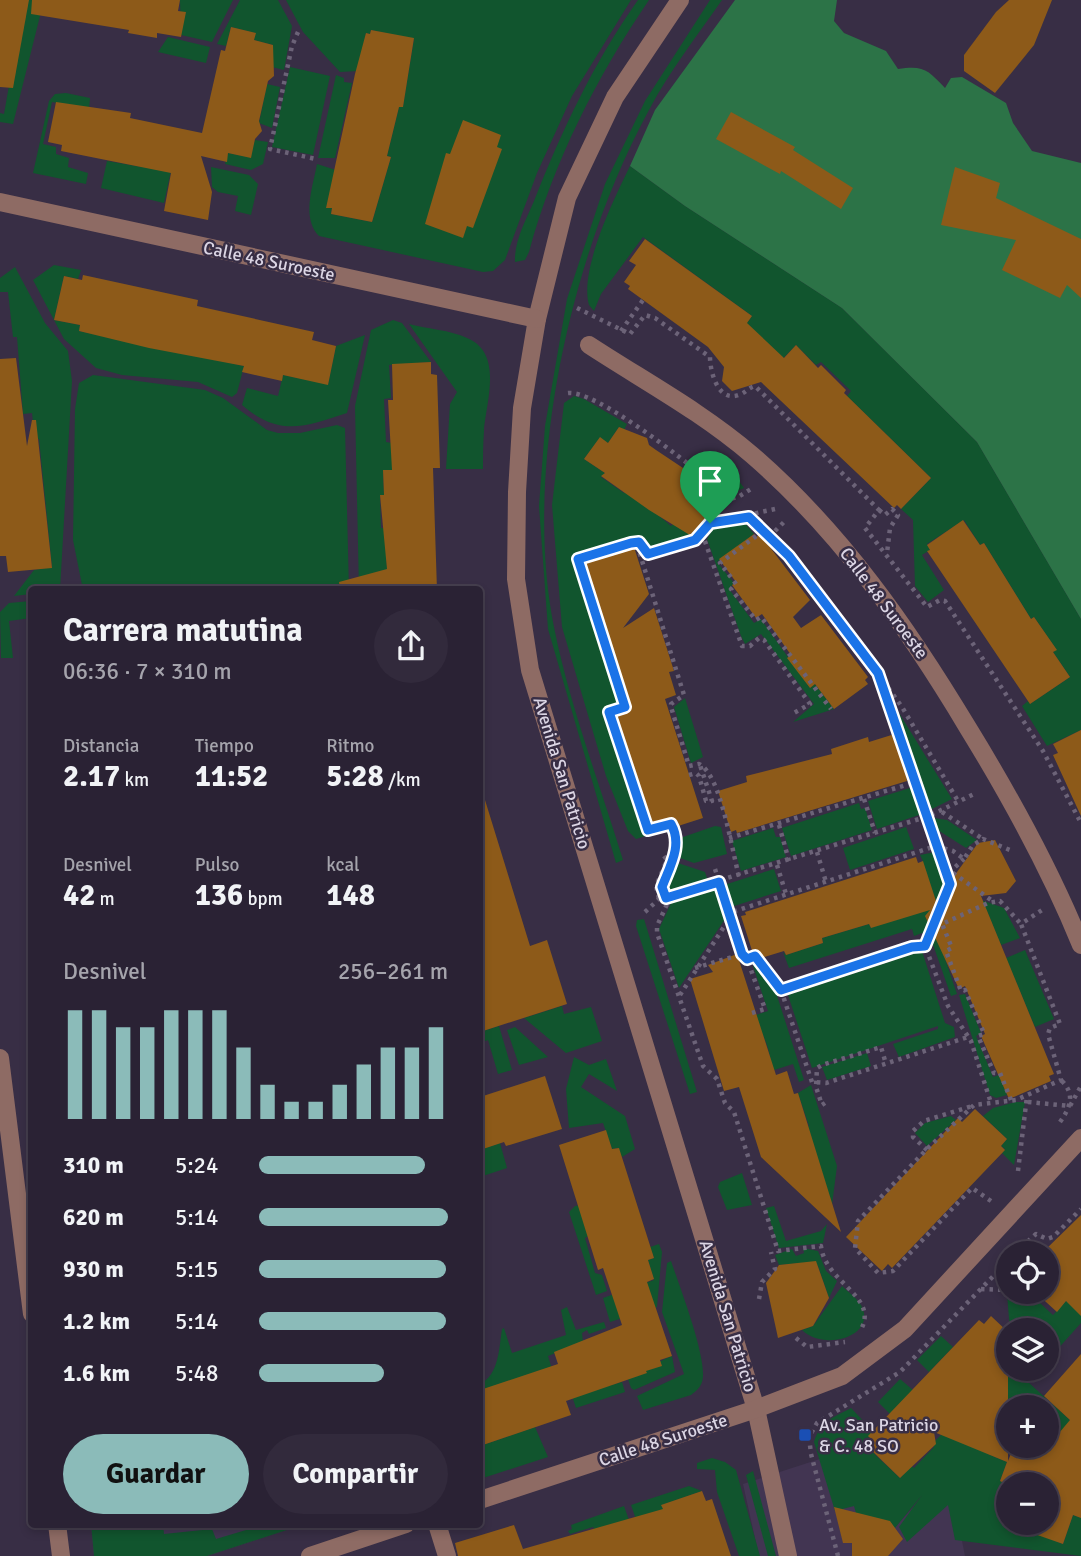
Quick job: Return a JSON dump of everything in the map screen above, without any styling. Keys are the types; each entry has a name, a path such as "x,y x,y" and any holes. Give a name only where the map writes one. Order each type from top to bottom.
{"street":[{"name":"Avenida San Patricio","path":"680,0 615,97 567,198 537,319 522,408 516,579 530,670 756,1409 788,1556"},
{"name":"Calle 48 Suroeste","path":"0,202 537,319"},
{"name":"Calle 48 Suroeste","path":"589,345 734,440 787,488 849,553 905,627 1001,783 1035,845 1081,944"},
{"path":"0,1058 28,1282"},
{"name":"Calle 48 Suroeste","path":"483,1499 756,1409 842,1376 905,1329 1081,1138"},
{"path":"58,1528 61,1556"},
{"path":"310,1556 394,1528"},
{"path":"438,1528 447,1556"}],"path":[{"path":"298,32 292,46 270,149 316,159"},
{"path":"606,356 643,300"},
{"path":"705,390 713,381"},
{"path":"568,393 585,397 629,422 704,477 718,502 738,497 751,489"},
{"path":"704,477 734,440"},
{"path":"663,899 662,887 674,859 677,835 671,824 648,830 609,712 625,707 578,559 631,543 639,542 648,554 695,540 715,515 708,510 716,497"},
{"path":"879,510 884,515 892,509 898,515 890,528 887,554"},
{"path":"710,523 786,511 787,519 769,537"},
{"path":"749,517 818,591 878,673 958,801"},
{"path":"763,531 720,563 736,584 731,589 756,620 761,617 831,709"},
{"path":"702,533 743,646 750,646 760,638 764,640 810,704 792,714"},
{"path":"645,548 639,551 684,695 671,707 689,766 699,764"},
{"path":"878,673 950,884"},
{"path":"689,775 696,773 699,776 706,801 712,801 699,764"},
{"path":"699,764 709,774 726,820 738,876"},
{"path":"729,838 916,782"},
{"path":"645,912 663,899 926,817 975,791 981,801"},
{"path":"864,799 875,833"},
{"path":"941,811 983,839 1014,852 1007,842"},
{"path":"779,825 789,861"},
{"path":"983,839 973,845 953,873 925,946 948,1006 968,1037 990,1103"},
{"path":"680,996 729,916 786,894 936,846 953,850 964,859"},
{"path":"817,852 826,882"},
{"path":"664,856 667,860 656,886 667,905 657,929 702,1066 717,1079 725,1103 734,1112 778,1251 821,1246 828,1269 855,1295 866,1311 858,1334 842,1343 807,1347 796,1338"},
{"path":"777,865 786,894"},
{"path":"715,869 742,954 747,959 765,1009 752,1013"},
{"path":"953,873 995,903"},
{"path":"1011,1100 1000,1073 995,1073 978,1037 983,1031 965,990 961,991 946,951 952,948 942,924 1000,901 1021,924 1060,1024 1050,1028 1048,1034 1061,1080 1070,1095 1070,1106"},
{"path":"1021,924 1042,911 1041,903"},
{"path":"781,990 912,947 925,946"},
{"path":"695,968 742,954"},
{"path":"747,959 755,956 781,990 812,1082 826,1083 968,1037"},
{"path":"825,1103 822,1105 816,1083 817,1069 822,1065 881,1047 887,1064"},
{"path":"1028,1099 1061,1080"},
{"path":"1053,1131 1081,1086"},
{"path":"1024,1163 1017,1175 1028,1099"},
{"path":"927,1150 912,1135 924,1121 974,1105 1028,1099 1070,1106"},
{"path":"974,1105 858,1221 855,1248 878,1273 893,1271 903,1264 972,1188 989,1200 997,1199"},
{"path":"1028,1241 1036,1234 1046,1239 1053,1237 1081,1209"},
{"path":"759,1299 762,1282 775,1269 771,1252"},
{"path":"838,1556 811,1454 809,1437 813,1429 825,1417 900,1372 996,1275"},
{"path":"980,1289 996,1290"}],"shaded area":[{"path":"829,1456 894,1528 948,1469 965,1556 759,1556 743,1484"},
{"path":"91,1528 292,1528 207,1556 94,1556"}],"green space":[{"path":"24,0 44,0 13,124 0,122 0,113 4,114"},
{"path":"180,0 233,0 212,42 181,35"},
{"path":"240,0 278,0 292,26 284,70 272,67 273,45 254,40 255,33 231,27 226,46 217,44"},
{"path":"286,0 631,0 572,96 537,173 505,260 493,271 483,272 319,236 309,211 317,164 336,170 327,208 332,208 331,214 372,222 391,157 387,156 399,107 403,106 414,39 371,30 370,34 366,33 358,71 340,72 303,32"},
{"path":"638,0 649,0 612,59 579,121 551,186 525,260 515,262 521,231 556,148 593,72"},
{"path":"710,0 722,0 674,68 649,110 621,166 597,228 577,294 561,362 550,431 545,499 546,565 554,627 576,714 623,860 616,863 548,629 539,506 545,426 567,299 605,184 645,101"},
{"path":"735,0 837,0 834,21 844,33 886,51 898,69 925,70 945,88 951,78 962,77 1006,103 1013,123 1032,151 1081,163 1081,619 977,442 842,308 685,206 630,166 655,110"},
{"path":"168,37 210,47 206,63 158,52"},
{"path":"290,67 330,76 313,155 272,147"},
{"path":"336,75 344,78 344,82 352,83 335,158 318,158"},
{"path":"267,84 280,87 272,128 259,123"},
{"path":"66,93 90,98 89,109 52,102 43,144 56,147 56,154 69,158 68,167 88,173 86,184 33,173 49,101 55,94"},
{"path":"179,134 164,203 101,188 107,161 142,167"},
{"path":"255,140 268,142 263,164 251,170 225,164 228,153 249,157"},
{"path":"630,166 685,206 842,308 977,442 1081,619 1081,730 1047,746 1022,706 1028,701 1030,704 1070,677 1053,652 1056,649 1034,617 1031,619 984,543 980,545 964,520 927,544 930,550 922,555 944,590 928,602 915,586 913,520 901,509 931,478 847,396 851,391 821,362 816,365 796,345 766,376 746,324 752,316 643,237 601,294 594,311 589,305 587,290 593,254 607,215"},
{"path":"211,167 249,175 258,184 251,215 235,211 238,196 218,192 212,187"},
{"path":"54,265 81,270 78,279 64,276 54,320 33,280"},
{"path":"15,267 45,323 68,351 72,381 60,586 28,586 28,594 14,596 34,570 52,567 39,439 35,439 32,413 23,414 17,337 13,337 8,292 0,292 0,278"},
{"path":"54,320 80,325 79,331 244,366 237,393 232,397 198,382 122,375 96,368 64,339"},
{"path":"393,320 402,323 431,362 389,365 391,398 384,399 386,442 392,443 393,470 383,471 384,495 380,496 387,569 364,586 359,586 355,406 371,330"},
{"path":"409,324 460,335 478,345 486,355 490,380 483,469 446,469 450,404 457,392"},
{"path":"365,335 347,413 293,426 268,422 242,405 247,388 278,396 283,375 328,384 336,346"},
{"path":"93,375 205,390 223,398 267,430 278,433 300,433 337,425 345,428 349,586 82,586 73,540 75,409 79,383"},
{"path":"574,396 627,424 624,430 619,427 608,443 600,438 584,459 605,473 601,477 624,493 628,489 671,526 674,523 693,537 649,549 645,540 640,538 576,558 582,580 591,577 591,593 603,621 601,624 609,650 613,649 617,663 613,665 618,678 623,677 628,691 624,693 629,710 615,715 650,826 672,820 675,827 636,839 628,831 606,776 562,627 552,505 564,403"},
{"path":"716,464 744,488 719,499 709,474"},
{"path":"743,521 754,534 717,562 734,583 729,589 754,623 761,619 810,688 815,684 834,709 793,722 814,704 761,634 745,644 741,636 707,539 714,527"},
{"path":"28,601 28,618 9,621 13,658 1,658 0,612 9,603"},
{"path":"685,698 703,757 691,763 674,707"},
{"path":"896,708 952,799 928,811"},
{"path":"913,787 922,814 877,829 868,801"},
{"path":"859,803 861,809 865,808 872,830 791,856 782,828"},
{"path":"934,818 947,820 977,840 966,848 933,827 931,821"},
{"path":"715,826 721,827 727,854 694,863 677,857 683,837"},
{"path":"906,827 914,849 850,870 843,848"},
{"path":"773,828 776,837 780,837 786,857 741,871 732,841"},
{"path":"935,852 945,883 925,932 914,936 912,929 789,968 783,952 786,955 823,943 822,938 869,924 871,928 923,861 920,855"},
{"path":"675,862 705,872 708,881 667,894 665,886"},
{"path":"774,869 781,891 731,907 724,885"},
{"path":"717,888 727,916 679,988 659,929 672,901"},
{"path":"984,901 1004,908 1020,938 1001,945 986,909 942,950 957,994 951,996 931,939 934,923 974,903"},
{"path":"644,919 697,1092 690,1094 636,926 637,920"},
{"path":"1025,950 1054,1019 1035,1027 1006,958"},
{"path":"922,951 945,1023 954,1027 955,1037 899,1057 893,1044 938,1029 938,1026 812,1068 788,995"},
{"path":"755,964 773,983 804,1080 799,1082 793,1064 771,1071 768,1050 753,1016 768,1011 753,966"},
{"path":"965,994 981,1033 976,1036 993,1077 999,1075 1007,1095 996,1098 990,1095 959,995"},
{"path":"562,1006 564,1014 591,1007 602,1041 566,1053 524,1018"},
{"path":"499,1026 512,1070 498,1074 488,1040 483,1042 483,1031"},
{"path":"515,1027 548,1057 519,1065 507,1030"},
{"path":"867,1053 871,1066 827,1080 822,1067"},
{"path":"574,1057 589,1065 606,1059 617,1091 589,1074 581,1087 625,1116 635,1149 622,1157 618,1148 612,1149 603,1123 569,1128 566,1089"},
{"path":"811,1085 837,1166 832,1205 805,1128 809,1126 798,1093"},
{"path":"1025,1102 1014,1165 1002,1153 1005,1149 1001,1146 1007,1139 983,1116 993,1108"},
{"path":"951,1116 956,1120 927,1146 915,1133 925,1123"},
{"path":"500,1143 507,1168 483,1176 483,1149"},
{"path":"742,1173 752,1205 727,1210 718,1187 720,1182"},
{"path":"582,1205 592,1234 585,1238 595,1273 602,1275 607,1291 596,1295 569,1212 575,1206"},
{"path":"774,1206 786,1241 821,1231 827,1224 823,1243 779,1248 766,1208"},
{"path":"659,1244 662,1252 657,1307 610,1322 603,1298 654,1280 648,1260 654,1258 650,1247"},
{"path":"803,1248 818,1251 826,1271 837,1281 829,1298 818,1266 804,1268 801,1263 779,1265 775,1255 792,1249 796,1256 804,1253"},
{"path":"671,1261 697,1341 703,1372 702,1382 691,1395 643,1410 637,1396 684,1374 662,1312 667,1263"},
{"path":"842,1286 861,1305 864,1316 862,1325 856,1332 835,1340 823,1340 802,1330 813,1326"},
{"path":"1081,1293 1081,1323 1059,1348 1059,1318 1009,1318 1008,1304 1041,1304 1053,1315 1066,1301"},
{"path":"567,1307 576,1330 604,1322 606,1328 589,1334 587,1330 582,1333 583,1342 548,1356 552,1369 483,1389 483,1382 495,1368 502,1329 504,1328 512,1353 566,1335 561,1310"},
{"path":"941,1336 953,1347 929,1372 917,1360"},
{"path":"672,1356 675,1372 634,1390 631,1388 628,1379"},
{"path":"900,1379 913,1390 890,1414 878,1402"},
{"path":"996,1380 1029,1381 1042,1395 996,1395 996,1435 988,1454 1007,1462 1003,1472 996,1472 996,1535 1040,1535 1063,1544 1073,1515 1081,1518 1081,1556 955,1540 948,1505 907,1542 899,1527 922,1495 895,1528 856,1513 854,1506 835,1511 814,1442 828,1420 851,1408 873,1431 867,1447 900,1478 934,1447 932,1444"},
{"path":"622,1382 625,1392 576,1408 572,1396"},
{"path":"1059,1410 1070,1420 1059,1440"},
{"path":"535,1427 548,1457 483,1478 483,1445"},
{"path":"712,1458 725,1462 736,1470 760,1556 739,1556 717,1492 715,1470 697,1469 697,1463"},
{"path":"753,1471 776,1556 768,1556 746,1475"},
{"path":"689,1486 702,1491 662,1505 667,1522 640,1531 631,1505"},
{"path":"624,1506 629,1520 595,1530 593,1527 570,1534 568,1531 572,1529 571,1525"},
{"path":"91,1528 163,1528 164,1534 212,1529 216,1539 253,1528 293,1528 207,1556 94,1556"}],"building":[{"path":"0,0 29,0 13,88 0,87"},
{"path":"32,0 180,0 178,11 186,12 181,37 157,33 157,38 128,33 129,30 31,14"},
{"path":"1009,0 1052,0 1034,45 995,93 964,71 964,55 996,12"},
{"path":"231,27 256,33 254,40 273,45 274,76 268,81 259,121 262,131 255,139 251,158 228,153 227,162 201,156 212,192 208,220 164,211 171,173 61,151 62,145 48,142 56,102 131,113 130,118 202,133 221,50 225,51"},
{"path":"371,30 414,38 403,107 399,107 387,156 391,157 372,222 331,214 332,208 326,208 355,74 366,33 370,34"},
{"path":"731,112 795,147 793,150 853,188 841,209 781,171 780,174 716,139"},
{"path":"463,120 501,135 497,147 502,149 473,228 467,226 463,238 425,224 446,153 450,154"},
{"path":"955,167 1000,183 996,198 1081,239 1081,298 1067,285 1060,298 1002,270 1016,240 941,225"},
{"path":"645,239 752,316 747,323 784,358 796,345 818,368 821,365 846,390 844,393 931,478 901,509 897,505 894,508 761,382 732,391 722,381 724,367 708,347 628,289 630,286 624,282 636,265 629,261"},
{"path":"83,275 198,300 197,306 314,332 312,340 336,346 328,385 283,375 282,381 242,372 244,366 149,348 79,331 80,325 54,320 64,276 82,280"},
{"path":"16,358 27,446 32,420 36,420 52,568 8,572 6,556 0,556 0,359"},
{"path":"431,362 431,374 437,375 440,468 433,468 437,586 340,586 339,582 387,569 380,495 384,495 383,470 392,470 388,400 393,400 392,364"},
{"path":"619,427 647,438 649,445 656,450 686,470 692,469 698,480 713,494 701,511 710,516 693,537 601,476 605,473 584,459 600,437 608,443"},
{"path":"963,520 980,545 984,543 1031,619 1034,617 1057,650 1053,652 1070,677 1030,704 927,551 930,550 927,545"},
{"path":"754,534 756,537 760,534 810,600 793,617 801,628 821,615 868,677 865,680 868,684 834,709 815,684 810,688 787,658 791,655 762,614 756,618 732,585 736,582 719,559"},
{"path":"633,544 649,594 623,628 654,608 674,671 669,672 676,695 665,699 703,818 675,827 672,820 650,827 615,715 629,710 581,561"},
{"path":"1081,730 1081,816 1053,755 1058,753 1053,744"},
{"path":"898,733 911,775 906,776 907,781 737,833 736,830 731,832 718,791 747,782 746,776 832,754 831,749 868,737 869,742"},
{"path":"483,800 530,946 547,940 567,1004 483,1031"},
{"path":"995,840 1016,881 1006,893 981,896 1054,1074 1049,1076 1051,1081 1009,1099 981,1036 985,1034 965,986 959,989 925,916 930,910 871,928 869,924 822,938 823,943 786,955 784,951 755,960 741,916 746,915 745,912 916,857 918,863 923,861 936,901 978,843"},
{"path":"737,954 776,1075 787,1071 794,1094 798,1093 841,1232 761,1157 739,1087 724,1091 690,979 713,972 708,965"},
{"path":"545,1076 562,1129 506,1146 504,1142 483,1149 483,1096"},
{"path":"975,1109 1007,1139 1001,1146 1005,1150 892,1268 888,1264 882,1271 846,1237 958,1118 962,1122"},
{"path":"606,1130 612,1149 619,1148 654,1258 648,1260 654,1279 647,1282 672,1356 660,1360 662,1366 646,1371 647,1373 566,1401 571,1415 483,1445 483,1389 558,1364 554,1352 622,1325 603,1268 598,1270 559,1145"},
{"path":"1081,1215 1081,1316 1066,1301 1057,1312 1048,1304 1059,1304 1059,1241 1054,1241"},
{"path":"816,1261 829,1298 813,1326 778,1338 766,1283 779,1265"},
{"path":"991,1316 996,1321 996,1381 1008,1381 1008,1395 996,1395 996,1457 934,1432 936,1444 900,1478 867,1446 872,1440 868,1436 979,1320 984,1324"},
{"path":"1081,1354 1081,1518 1073,1515 1063,1544 1037,1535 1059,1535 1059,1472 1003,1472 1007,1462 997,1458 1008,1458 1008,1461 1009,1458 1059,1458 1059,1433 1070,1420 1059,1410 1059,1395 1045,1395"},
{"path":"702,1491 706,1501 712,1499 731,1556 458,1556 455,1543 514,1525 523,1549 663,1509 661,1505"},
{"path":"834,1507 890,1521 903,1539 888,1556 852,1556 852,1543 843,1543"}],"place":[{"name":"Av. San Patricio & C. 48 SO","path":"805,1435"}],"route":[{"path":"749,517 789,556 878,673 950,884 925,946 912,947 781,990 778,982 758,963 755,956 747,959 742,954 719,882 666,898 662,887 674,859 677,835 671,824 648,830 609,712 625,707 578,559 639,542 648,554 699,538 710,523 749,517"}]}
